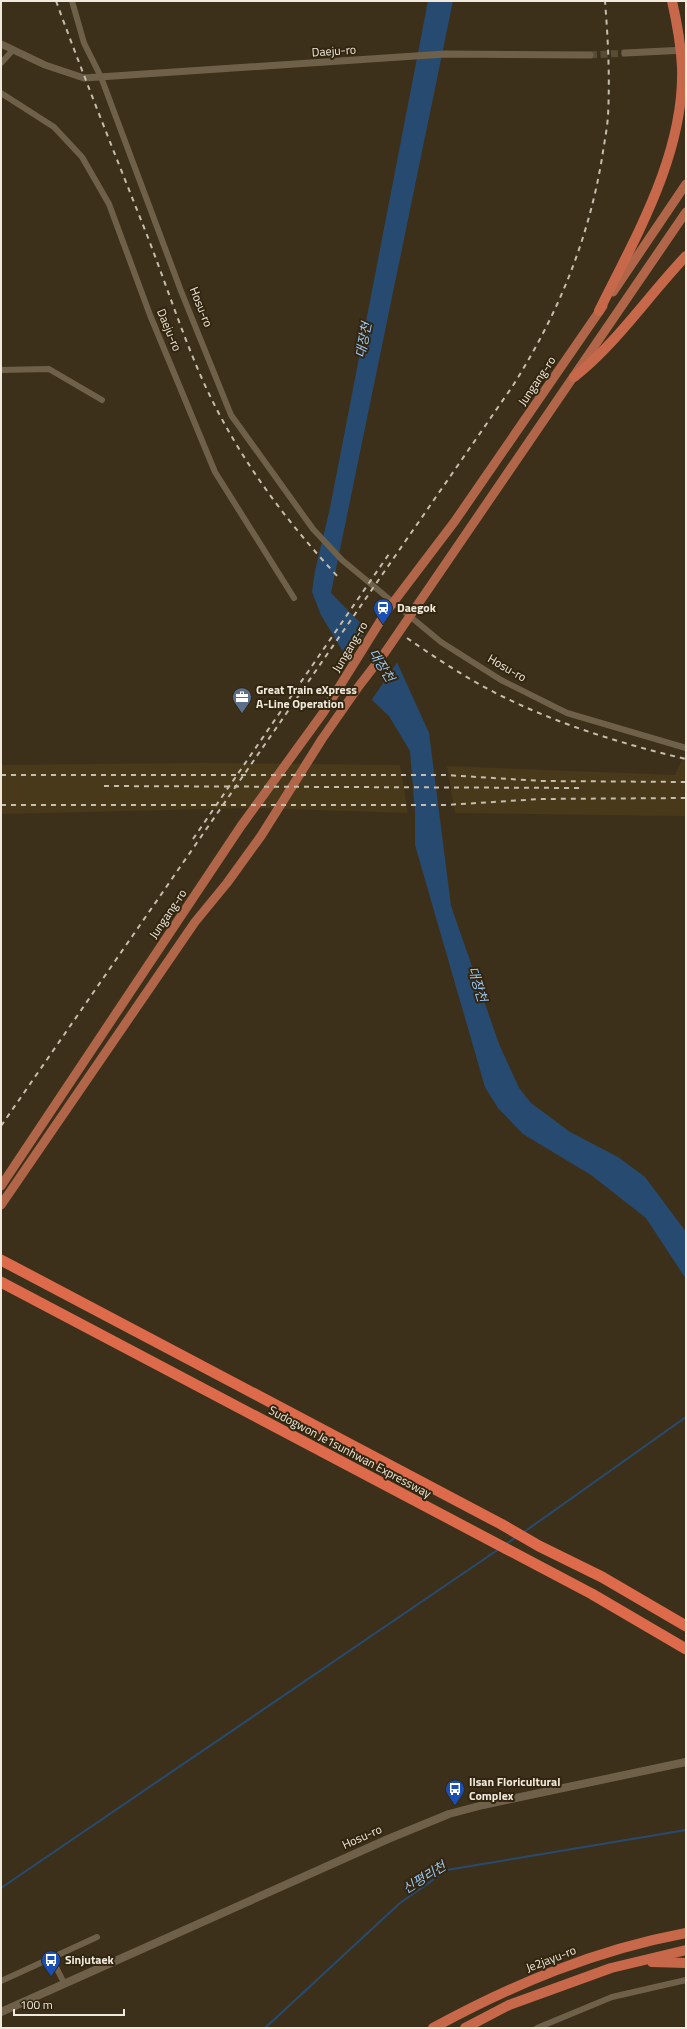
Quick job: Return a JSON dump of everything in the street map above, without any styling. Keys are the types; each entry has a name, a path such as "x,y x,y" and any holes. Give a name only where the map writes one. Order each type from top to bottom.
{"highway":[{"path":"599,311 665,170 675,134 680,101 682,68 680,40 672,1"},
{"path":"574,377 610,345 662,281 686,256"},
{"name":"Sudogwon Je1sunhwan Expressway","path":"1,1260 501,1524 539,1546 602,1576 686,1626"},
{"name":"Sudogwon Je1sunhwan Expressway","path":"1,1282 592,1594 686,1649"},
{"name":"Je2jayu-ro","path":"433,2028 488,1999 571,1964 652,1940 686,1934"},
{"path":"464,2028 509,2005 611,1968 686,1950"},
{"path":"640,1961 686,1963"}],"main road":[{"name":"Jungang-ro","path":"1,1186 262,796 323,713 382,618 456,521 686,184"},
{"path":"1,1205 195,922 231,877 269,824 322,739 359,686 386,651 686,212"},
{"name":"Hosu-ro","path":"1,2012 395,1836 449,1814 482,1805 686,1762"}],"street":[{"name":"Hosu-ro","path":"72,1 84,43 101,77 181,291 231,415 313,529 342,560 441,642 500,680 567,713 686,748"},
{"name":"Daeju-ro","path":"1,44 45,64 84,78 445,54 590,55"},
{"path":"1,63 13,50"},
{"path":"625,53 686,50"},
{"name":"Daeju-ro","path":"1,94 54,127 86,163 109,204 150,315 215,472 294,598"},
{"path":"1,370 49,369 102,400"},
{"path":"1,1981 97,1938"},
{"path":"52,1959 64,1983"},
{"path":"537,2028 612,1997 686,1980"}],"shaded area":[{"path":"686,752 686,816 455,813 447,766 675,775"},
{"path":"202,763 400,765 408,813 255,808 1,814 1,765"}],"water":[{"name":"대장천","path":"428,1 453,1 331,593 395,658 429,733 451,906 499,1044 519,1088 531,1103 570,1132 618,1157 645,1177 686,1232 686,1279 646,1218 591,1175 523,1134 498,1108 485,1087 415,845 415,812 410,751 389,716 372,700 321,615 312,592 315,571 330,508"}],"pier":[{"path":"368,628 398,661 371,701 346,660"}],"waterway":[{"path":"524,1532 686,1417"},
{"path":"506,1544 515,1538"},
{"path":"1,1888 499,1549"},
{"name":"신평리천","path":"265,2028 400,1903 447,1870 686,1830"}],"tunnel":[{"path":"590,55 625,53"}],"railway":[{"path":"56,1 188,345 216,409 263,486 319,556 340,579"},
{"path":"1,1126 512,387 543,333 557,305 579,249 596,189 602,158 608,121 609,101 605,1"},
{"path":"193,839 391,551"},
{"path":"407,638 447,665 488,689 536,712 610,739 686,759"},
{"path":"1,775 445,775 542,781 686,782"},
{"path":"104,786 580,788"},
{"path":"1,805 446,805 540,799 686,798"}],"place":[{"name":"Daegok","path":"383,625"},
{"name":"Great Train eXpress A-Line Operation","path":"242,714"},
{"name":"Ilsan Floricultural Complex","path":"455,1806"},
{"name":"Sinjutaek","path":"51,1977"}]}
